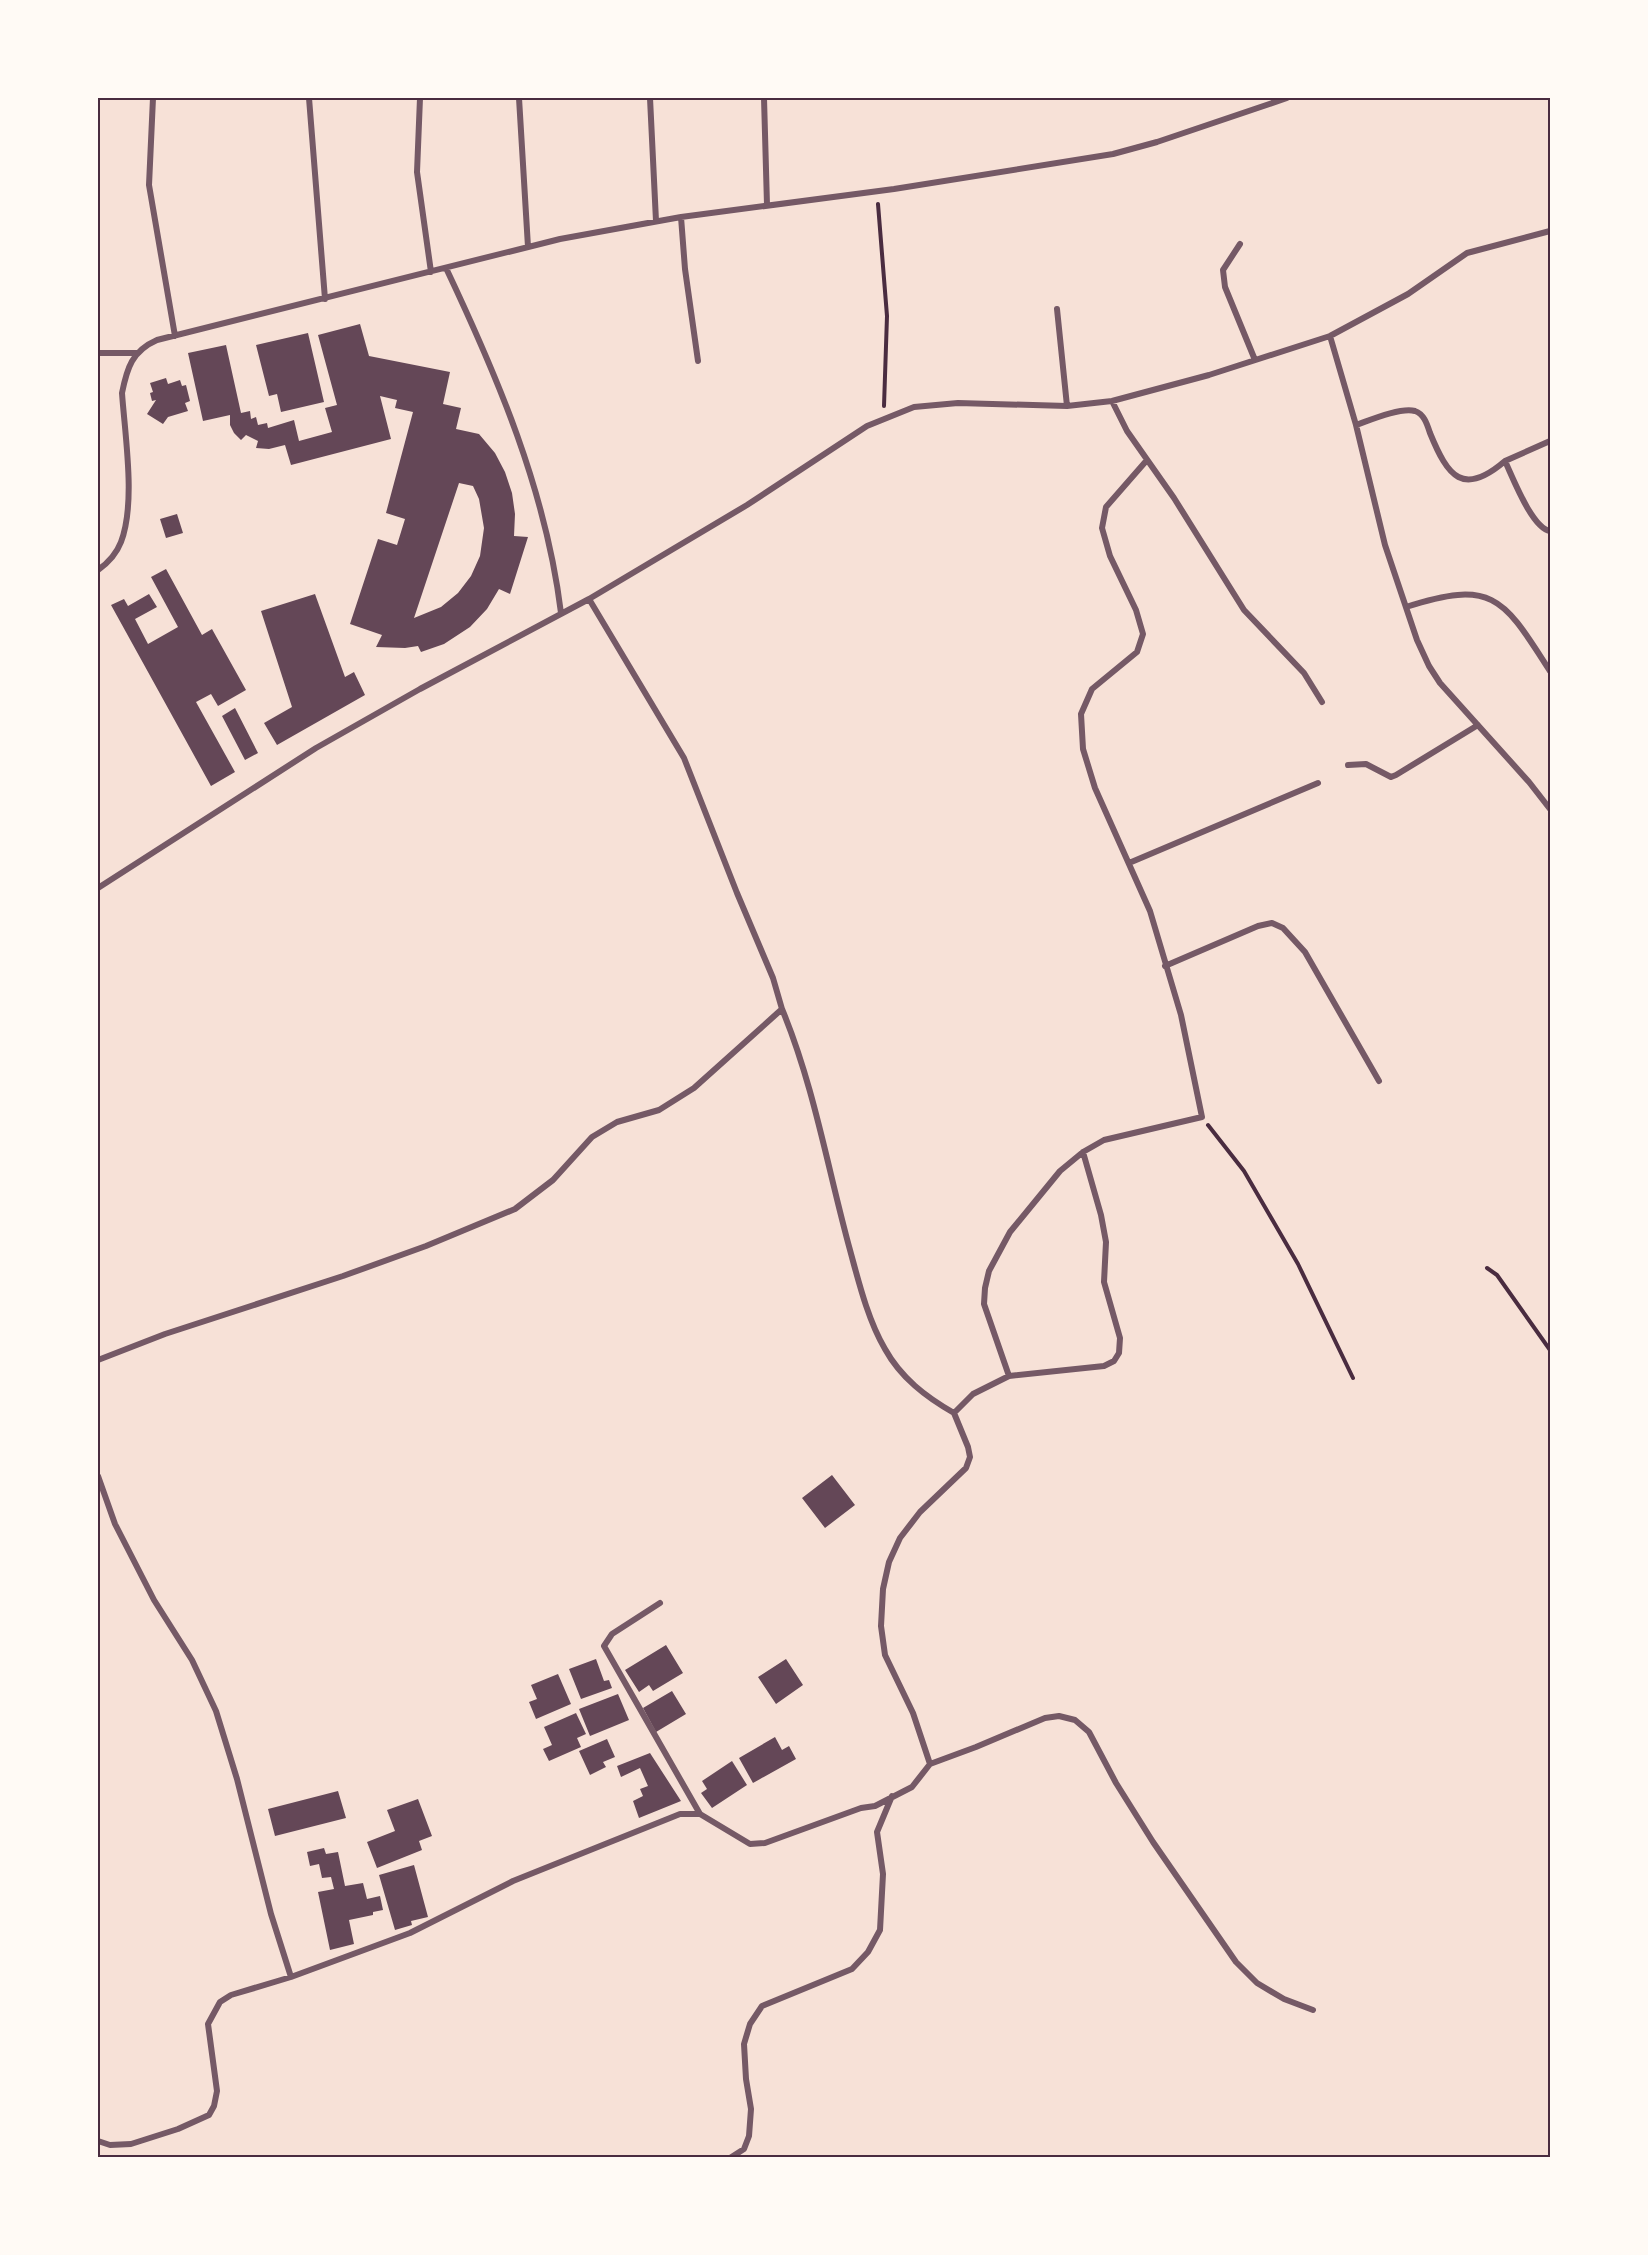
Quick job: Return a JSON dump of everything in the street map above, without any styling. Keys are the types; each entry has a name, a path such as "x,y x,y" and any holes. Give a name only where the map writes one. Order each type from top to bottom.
{"street":[{"path":"153,98 149,185 175,336"},
{"path":"309,98 325,299"},
{"path":"420,98 417,172 431,272"},
{"path":"519,98 528,247"},
{"path":"650,98 656,221"},
{"path":"764,98 767,205"},
{"path":"98,570 110,562 120,544 127,517 128,496 122,393 127,373 137,353 144,346 157,340 560,239 681,217 877,191 1113,154 1157,142 1287,98"},
{"path":"681,217 685,269 698,361"},
{"path":"98,888 316,748 589,599 747,504 867,426 884,418 914,407 958,403 1067,406 1112,401 1209,375 1330,336 1408,294 1467,253 1551,231"},
{"path":"1240,244 1223,270 1225,287 1255,360"},
{"path":"446,268 481,341 518,437 546,524 561,613"},
{"path":"1057,309 1067,406"},
{"path":"1330,336 1356,425 1384,545 1417,640 1429,666 1440,683 1551,809"},
{"path":"98,353 137,353"},
{"path":"1112,401 1127,431 1174,498 1244,610 1304,673 1322,702"},
{"path":"1356,425 1402,411 1416,412 1422,416 1447,466 1459,478 1469,481 1491,473 1505,461 1551,441"},
{"path":"1009,1376 984,1305 984,1288 998,1250 1010,1232 1060,1172 1083,1152 1104,1140 1202,1117 1181,1015 1150,912 1095,788 1083,748 1081,714 1092,689 1137,652 1143,634 1136,610 1110,556 1102,528 1106,507 1147,460"},
{"path":"1505,461 1534,519 1544,530 1551,531"},
{"path":"1406,607 1440,596 1463,593 1481,596 1511,613 1551,671"},
{"path":"589,599 684,758 773,978 799,1053 854,1263 881,1340 903,1375 918,1390 954,1413 968,1447 970,1457 966,1468 920,1512 900,1538 889,1562 884,1589 881,1626 885,1655 913,1713 930,1764"},
{"path":"1348,765 1366,764 1390,777 1478,725"},
{"path":"1129,863 1318,783"},
{"path":"1166,966 1258,926 1272,923 1283,927 1305,952 1379,1081"},
{"path":"98,1360 165,1334 364,1269 515,1209 553,1180 592,1137 616,1122 659,1110 694,1088 782,1009"},
{"path":"954,1413 974,1394 1009,1376 1104,1366 1114,1361 1119,1353 1120,1338 1104,1282 1106,1242 1101,1215 1083,1152"},
{"path":"98,1476 115,1524 154,1600 192,1660 216,1711 237,1779 271,1914 291,1977"},
{"path":"660,1603 612,1634 604,1646 700,1814 750,1844 765,1843 861,1808 875,1806 912,1786 930,1764 1045,1718 1059,1716 1075,1720 1089,1732 1116,1783 1153,1842 1236,1962 1257,1983 1284,1999 1313,2010"},
{"path":"730,2157 744,2149 749,2136 751,2109 744,2044 750,2024 762,2006 852,1970 868,1952 880,1930 883,1874 877,1832 892,1796"},
{"path":"98,2141 110,2145 131,2144 178,2129 209,2115 214,2106 217,2091 208,2024 220,2002 231,1995 291,1977 410,1933 513,1881 680,1814 700,1814"}],"path":[{"path":"877,191 887,316 884,418"},
{"path":"1202,1117 1244,1171 1298,1264 1353,1378"},
{"path":"1487,1268 1497,1275 1551,1350"}],"building":[{"path":"360,324 369,356 450,372 443,404 461,408 456,429 479,434 495,453 505,472 512,493 515,514 514,536 528,537 510,594 499,589 487,609 470,627 444,644 421,652 418,646 376,647 382,635 350,624 378,539 397,545 405,519 386,513 413,412 395,408 397,400 380,396 391,439 291,465 285,445 269,449 256,448 258,441 246,435 241,440 230,425 230,415 203,421 188,353 226,345 241,413 250,411 251,419 256,417 258,425 267,423 268,428 294,420 299,441 332,432 325,408 337,405 318,335","holes":["459,483 473,486 479,499 484,528 480,556 471,576 458,593 441,607 414,618"]},
{"path":"308,333 324,402 281,412 277,394 269,396 256,345"},
{"path":"166,378 168,384 180,380 182,386 186,385 190,401 185,403 188,411 168,417 163,424 147,414 156,400 152,401 150,393 153,392 150,383"},
{"path":"177,514 183,533 166,538 160,519"},
{"path":"166,569 202,635 212,629 246,690 218,706 211,694 196,702 235,772 211,786 111,605 124,599 128,606 149,594 157,607 135,619 148,644 178,627 151,577"},
{"path":"315,594 345,677 354,672 365,695 277,745 264,723 292,707 261,611"},
{"path":"235,708 258,753 245,760 222,716"},
{"path":"832,1475 855,1505 825,1528 802,1498"},
{"path":"666,1645 683,1673 653,1691 649,1685 639,1692 625,1670"},
{"path":"596,1659 604,1681 609,1680 612,1688 581,1699 569,1669"},
{"path":"786,1659 803,1685 776,1704 758,1677"},
{"path":"558,1674 571,1704 536,1719 529,1702 537,1699 531,1685"},
{"path":"672,1691 686,1714 656,1732 643,1708"},
{"path":"618,1694 629,1720 590,1736 579,1709"},
{"path":"576,1713 586,1734 577,1738 581,1747 549,1761 543,1749 552,1745 544,1727"},
{"path":"775,1737 782,1750 789,1746 796,1759 753,1783 739,1758"},
{"path":"607,1739 615,1757 603,1762 606,1767 590,1775 579,1751"},
{"path":"650,1753 681,1801 639,1818 633,1801 643,1796 640,1789 648,1786 640,1768 621,1777 617,1766"},
{"path":"732,1761 747,1785 712,1808 701,1793 707,1789 702,1781"},
{"path":"338,1791 346,1818 275,1836 268,1809"},
{"path":"418,1799 432,1836 419,1841 422,1850 377,1868 367,1842 395,1831 387,1810"},
{"path":"324,1848 326,1854 338,1852 345,1886 363,1883 367,1899 380,1896 383,1910 373,1912 373,1915 349,1920 354,1944 330,1950 318,1892 334,1889 331,1877 322,1878 319,1864 310,1866 307,1852"},
{"path":"414,1865 428,1917 411,1921 412,1925 395,1930 379,1875"}]}
